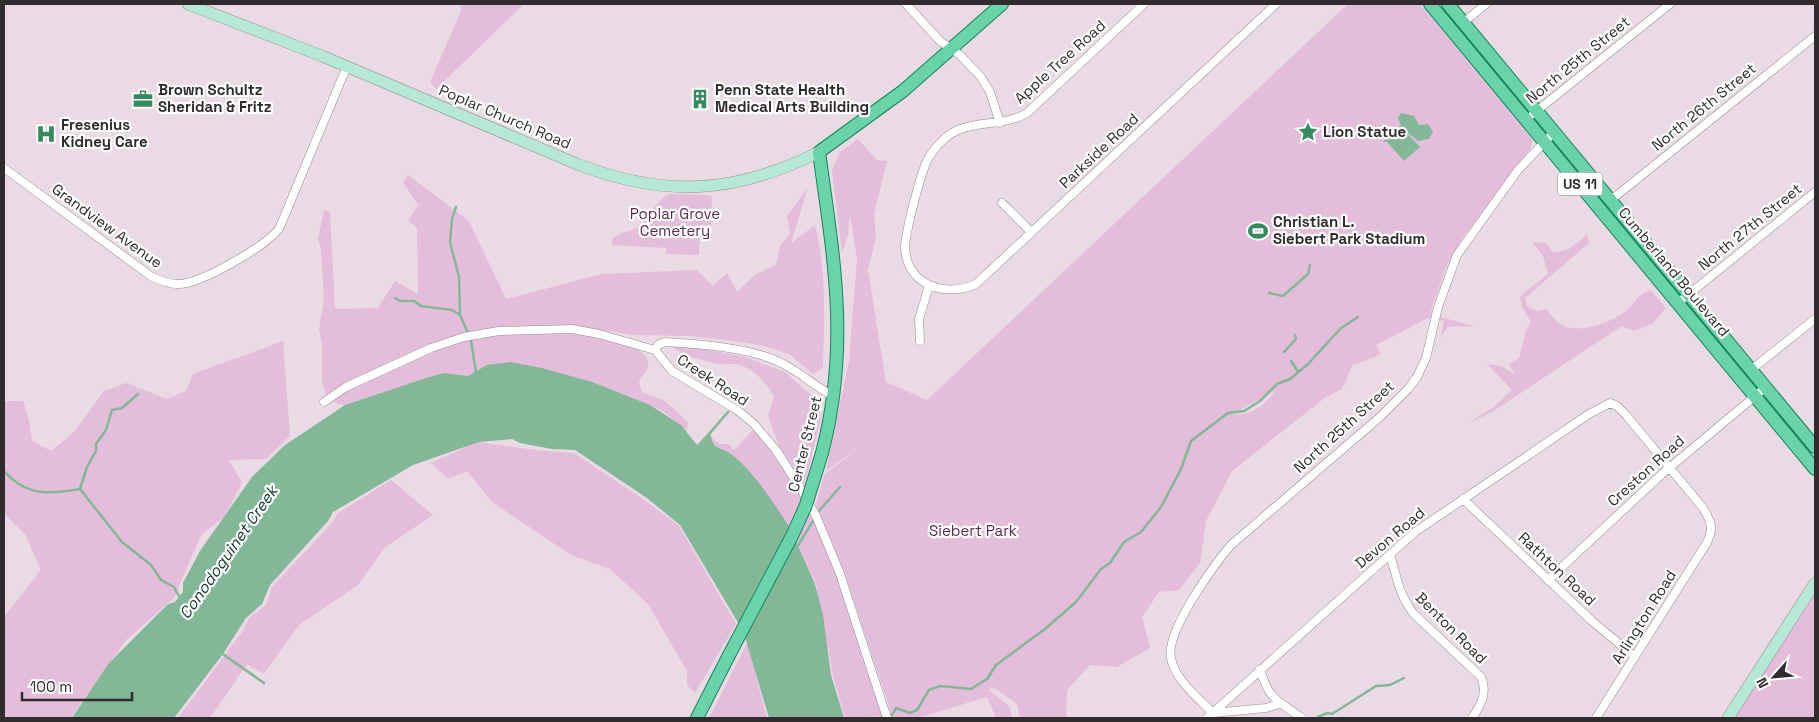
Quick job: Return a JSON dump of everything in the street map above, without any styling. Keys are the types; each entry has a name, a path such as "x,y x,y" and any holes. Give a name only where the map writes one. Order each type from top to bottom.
{"main road":[{"path":"819,152 878,111 1002,4"},
{"name":"Cumberland Boulevard","path":"1430,4 1815,469"},
{"name":"Cumberland Boulevard","path":"1448,4 1814,444"},
{"path":"1446,24 1461,31 1485,58 1501,69"},
{"name":"Center Street","path":"697,718 806,505 822,454 834,396 838,350 838,301 819,152"}],"street":[{"name":"Poplar Church Road","path":"190,4 347,66 577,164 641,184 673,187 717,186 768,174 819,152"},
{"path":"906,4 940,41 952,48 988,87 1000,123"},
{"name":"Apple Tree Road","path":"929,286 912,270 905,247 909,224 928,159 942,141 956,131 971,125 1000,123 1020,117 1033,108 1144,4"},
{"name":"Parkside Road","path":"929,286 951,291 976,284 1276,4"},
{"path":"1463,22 1486,4"},
{"name":"North 25th Street","path":"1526,119 1670,4"},
{"name":"North 26th Street","path":"1611,200 1815,36"},
{"name":"Grandview Avenue","path":"4,168 147,273 169,283 188,283 206,276 258,247 279,229 347,66"},
{"name":"North 25th Street","path":"1210,715 1172,665 1170,644 1180,622 1218,561 1231,545 1380,417 1417,377 1429,350 1438,307 1457,255 1518,170 1554,131"},
{"name":"North 27th Street","path":"1678,303 1815,192"},
{"path":"1002,203 1031,232"},
{"path":"920,341 919,319 929,286"},
{"path":"1752,370 1815,320"},
{"path":"324,402 346,387 431,348 464,337 499,331 572,329 626,341 654,350 658,345 665,342 768,357 785,364 821,390 834,396"},
{"name":"Creek Road","path":"654,350 672,371 736,410 754,424 776,450 801,489 816,516 839,571 887,715"},
{"name":"Creston Road","path":"1548,580 1669,468 1766,387"},
{"name":"Devon Road","path":"1210,715 1415,532 1589,414 1610,403 1617,406 1669,468"},
{"name":"Arlington Road","path":"1596,718 1706,544 1712,529 1703,508 1669,468"},
{"name":"Rathton Road","path":"1463,500 1548,580 1635,657"},
{"name":"Benton Road","path":"1390,554 1398,588 1413,613 1481,678 1484,691 1483,699 1472,718"},
{"path":"1728,718 1815,583"},
{"path":"1260,669 1267,688 1279,704 1302,718"},
{"path":"1210,715 1266,708 1279,704"}],"green space":[{"path":"460,4 524,4 436,89 430,82 461,11"},
{"name":"Siebert Park","path":"1348,4 1420,4 1532,139 1531,148 1463,237 1447,265 1431,310 1433,315 1474,326 1448,327 1441,337 1444,321 1428,318 1376,345 1381,354 1352,366 1342,389 1326,397 1232,471 1206,521 1200,563 1179,590 1159,592 1142,617 1150,648 1117,667 1090,665 1067,690 1066,718 1020,718 1017,704 993,687 989,690 1010,707 1012,718 996,718 987,697 918,718 893,718 844,571 816,505 824,475 860,447 826,471 849,361 857,259 850,215 848,236 842,253 832,170 840,152 858,139 877,160 887,161 874,214 876,237 868,270 886,382 927,400","holes":["1275,391 1251,412 1232,414"]},
{"path":"408,175 469,221 506,299 602,274 697,270 713,286 727,273 737,292 756,274 776,265 780,246 790,233 787,216 808,187 791,243 815,225 823,278 823,368 813,374 789,354 760,345 720,339 689,336 633,335 573,325 516,329 589,335 629,345 642,353 648,362 647,370 639,383 642,392 665,401 688,422 687,431 664,412 650,405 542,368 511,362 468,376 443,373 345,405 338,404 326,396 322,381 322,346 319,329 324,299 321,250 318,239 324,210 330,212 335,309 378,308 395,281 418,294 417,227 408,221 418,205 403,182"},
{"name":"Poplar Grove Cemetery","path":"670,194 709,195 712,197 711,225 700,225 699,255 666,254 666,248 612,245 613,238 639,227 658,203"},
{"path":"1587,234 1589,243 1525,298 1527,306 1537,311 1546,309 1559,323 1566,327 1575,328 1602,324 1619,316 1629,309 1639,297 1651,290 1666,308 1653,323 1634,331 1622,326 1492,412 1469,423 1495,406 1512,390 1487,364 1502,366 1515,375 1509,364 1519,358 1526,331 1531,322 1522,307 1520,296 1548,274 1543,256 1532,242 1546,243 1553,252 1559,252 1572,247"},
{"path":"283,341 290,436 266,459 229,460 242,483 224,517 201,535 174,598 126,640 71,718 4,718 4,617 41,570 25,534 4,514 4,401 23,401 29,420 32,441 51,451 74,432 104,391 126,383 167,399 186,391 193,374"},
{"path":"670,346 692,347 745,357 785,372 810,394 818,404 821,417 805,484 780,448 768,416 774,396 760,378 740,365 707,362 687,355"},
{"path":"753,430 778,461 799,494 817,529 847,603 884,716 845,718 833,675 816,584 793,533 747,470 730,453 718,449 711,442 711,437 719,444 728,444 734,450"},
{"path":"477,442 574,453 646,501 679,526 736,624 695,693 687,685 687,671 648,604 610,569 571,555 492,502 467,471 448,479 431,463"},
{"path":"391,480 433,515 384,548 358,585 299,625 264,674 247,664 210,718 178,718 245,628 249,618 266,605 272,587 333,522 337,514"},
{"path":"1815,592 1815,718 1734,718"},
{"path":"747,643 767,718 709,718"}],"water":[{"path":"1401,113 1414,116 1419,125 1428,124 1433,132 1429,139 1418,141 1402,128 1420,147 1404,161 1387,142 1383,142 1401,125 1398,118"},
{"name":"Conodoguinet Creek","path":"511,362 542,368 592,382 650,405 681,425 697,445 710,431 714,445 731,454 748,470 765,491 793,533 743,631 680,525 647,498 575,450 552,449 520,443 512,439 479,442 413,465 333,512 328,521 270,585 262,604 246,618 223,654 174,718 72,718 109,663 168,604 175,602 183,592 183,583 200,551 252,477 285,445 345,405 444,373 468,376 487,365"},
{"path":"793,534 815,584 823,615 831,675 844,718 769,718 744,634"}],"waterway":[{"path":"456,207 452,219 450,242 459,277 460,315 471,340 476,373"},
{"path":"1269,293 1283,296 1308,274 1310,265"},
{"path":"395,298 400,301 414,301 421,306 452,310 460,315"},
{"path":"880,718 892,715 896,708 910,713 917,710 929,690 940,686 971,689 987,679 996,665 1045,629 1076,602 1101,569 1110,563 1124,542 1141,532 1161,507 1181,469 1191,441 1228,413 1244,411 1260,401 1277,384 1290,379 1308,364 1341,328 1358,317"},
{"path":"1284,352 1296,339 1295,335"},
{"path":"1291,361 1298,372"},
{"path":"80,489 87,467 96,451 96,444 106,430 112,410 122,408 138,394"},
{"path":"709,434 728,412"},
{"path":"4,471 21,485 39,492 80,489"},
{"path":"818,512 840,487"},
{"name":"Conodoguinet Creek","path":"80,489 122,542 151,565 161,580 174,587 180,598"},
{"path":"797,547 813,521"},
{"path":"220,652 264,683"},
{"path":"1318,717 1327,713 1332,714 1376,686 1390,685 1404,678"}],"place":[{"name":"Brown Schultz Sheridan & Fritz","path":"143,99"},
{"name":"Penn State Health Medical Arts Building","path":"700,99"},
{"name":"Lion Statue","path":"1308,132"},
{"name":"Fresenius Kidney Care","path":"46,134"},
{"name":"Christian L. Siebert Park Stadium","path":"1258,231"}]}
